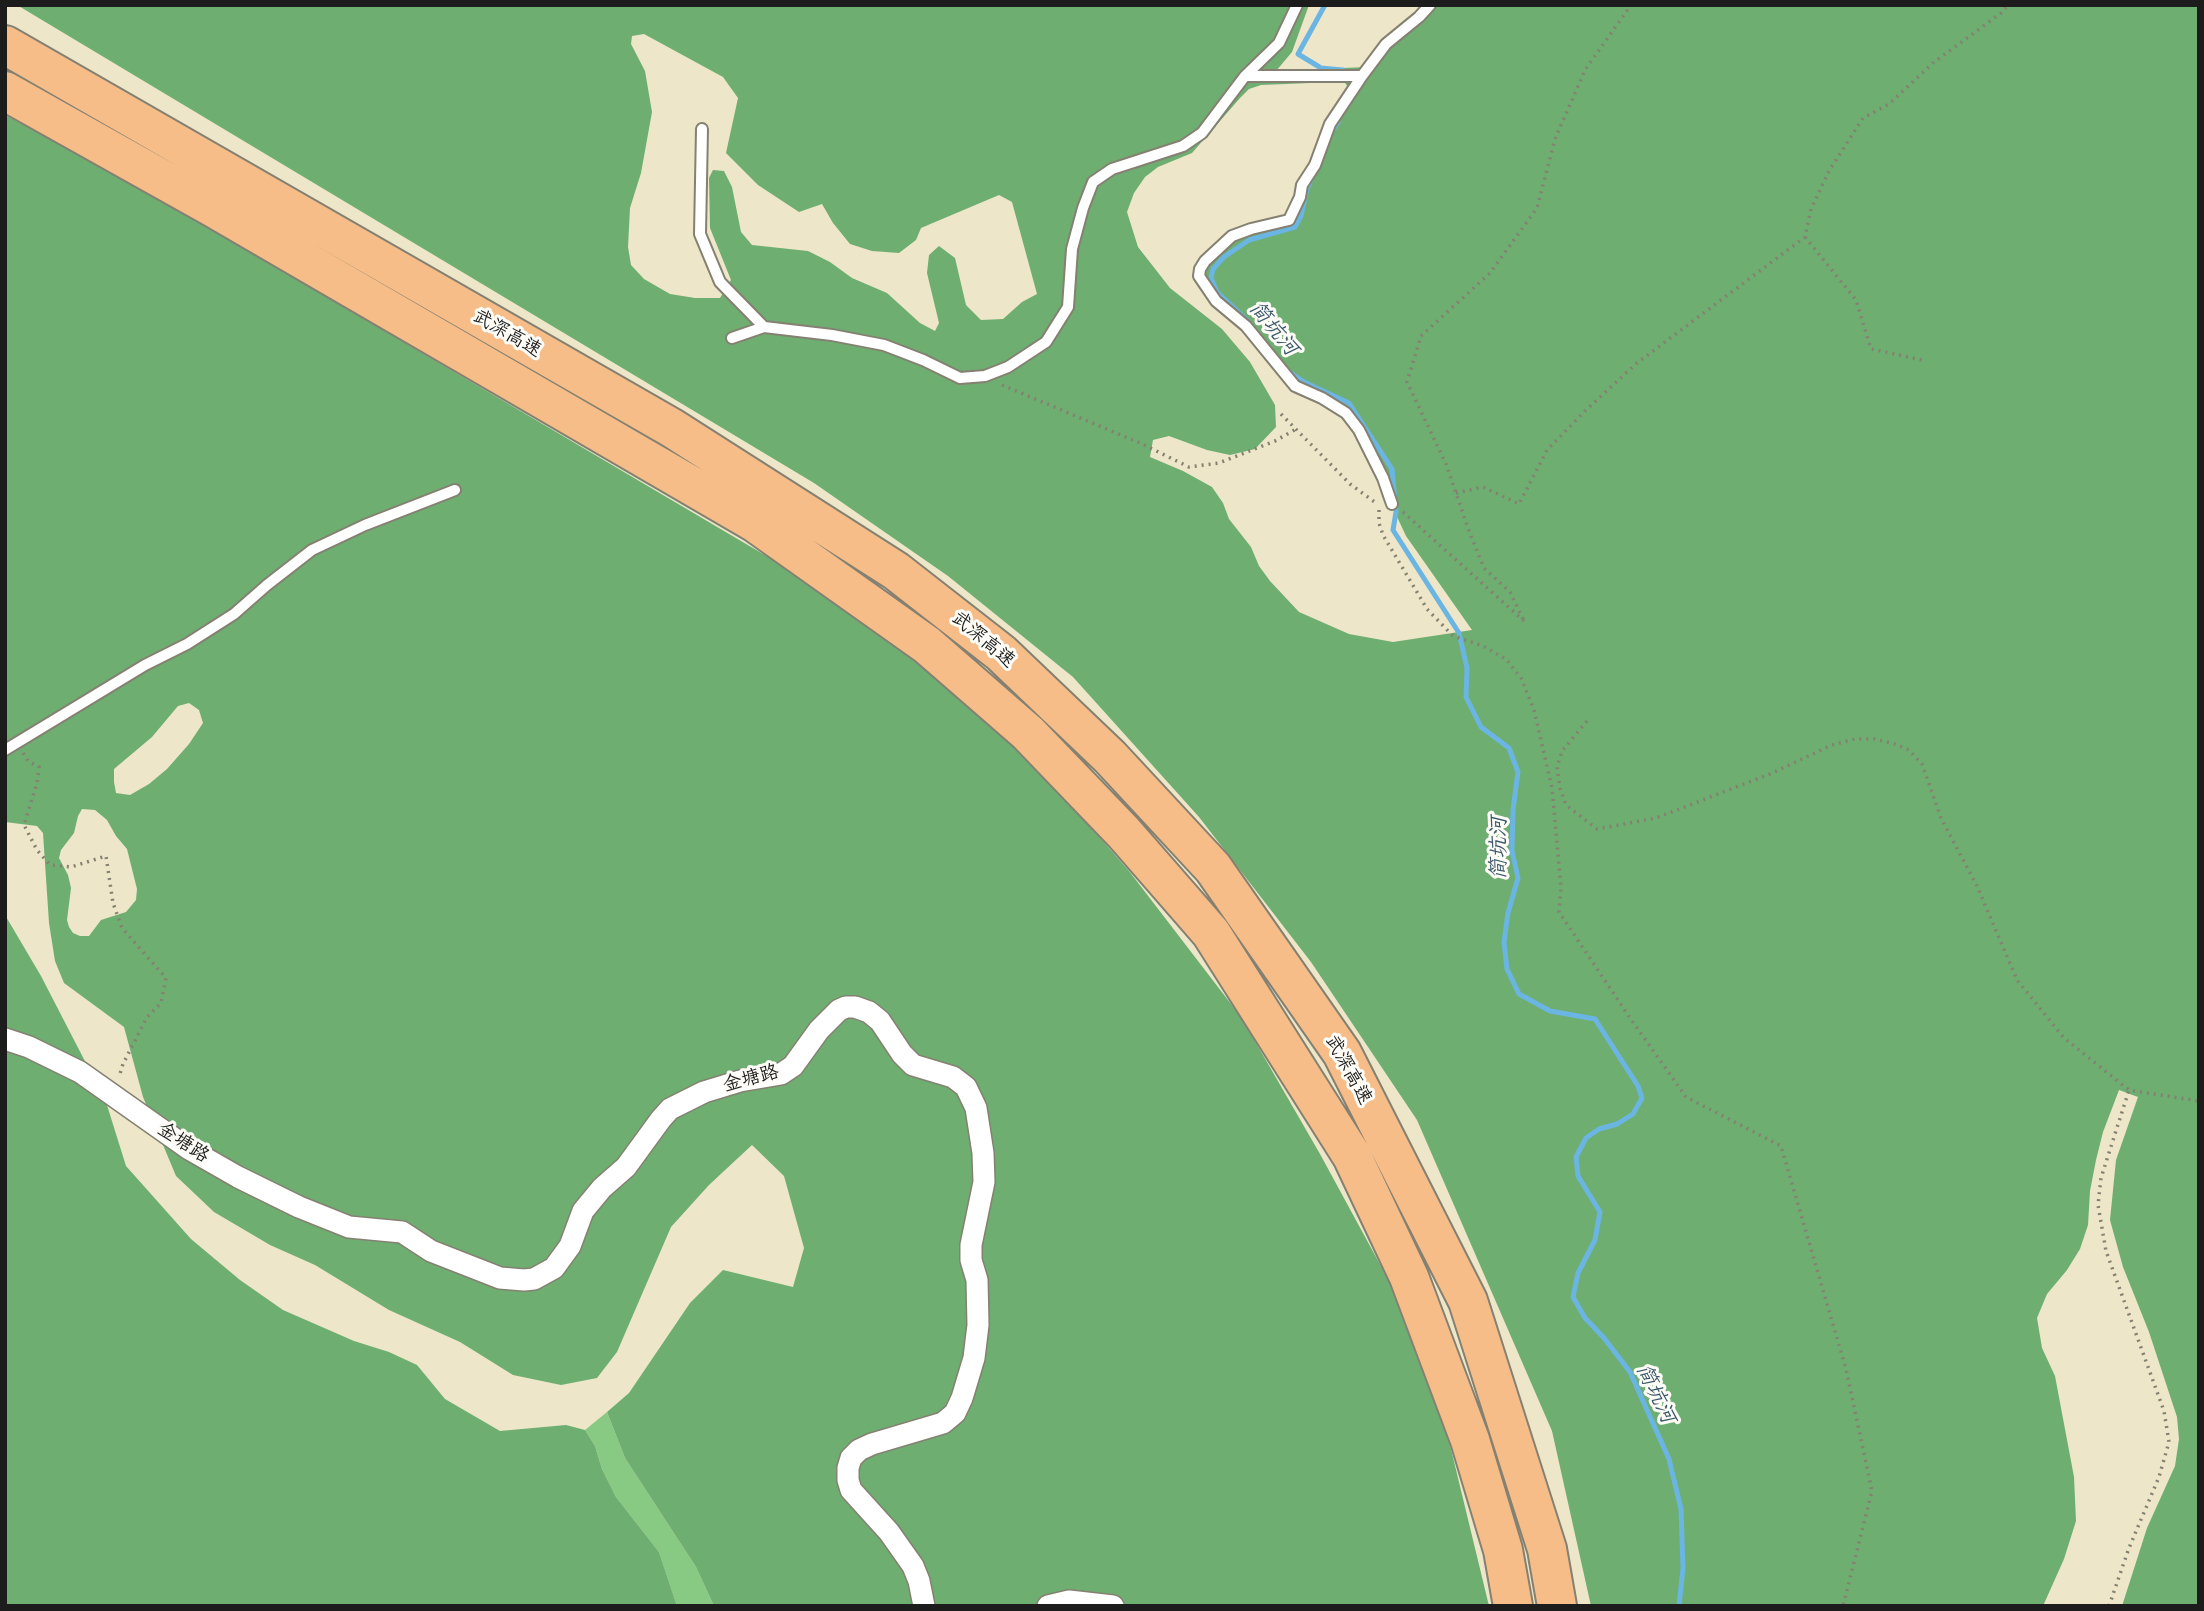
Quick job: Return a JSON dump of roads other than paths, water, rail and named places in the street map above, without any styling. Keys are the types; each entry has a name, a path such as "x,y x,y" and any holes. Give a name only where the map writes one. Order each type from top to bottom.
{"highway":[{"name":"武深高速","path":"5,45 672,428 896,571 1001,653 1110,757 1213,868 1342,1053 1468,1301 1547,1549 1557,1606"},
{"name":"武深高速","path":"5,91 212,206 754,522 927,645 1028,733 1125,833 1211,933 1352,1156 1409,1277 1470,1440 1503,1550 1513,1606"}],"street":[{"name":"金塘路","path":"5,1039 80,1072 189,1149 259,1188 349,1227 402,1232 431,1251 499,1278 511,1280 534,1279 554,1268 570,1245 583,1212 602,1188 626,1167 670,1109 704,1091 781,1074 793,1066 819,1030 839,1010 855,1007 869,1013 880,1021 902,1054 913,1065 953,1077 966,1087 976,1108 983,1153 984,1182 971,1245 971,1260 977,1280 978,1325 974,1358 962,1398 955,1413 943,1423 859,1450 851,1458 848,1468 851,1490 889,1532 913,1566 924,1606"},
{"path":"1048,1606 1069,1601 1113,1606"}],"lane":[{"path":"732,338 764,327 832,335 884,345 960,377 985,376 1008,367 1046,342 1068,306 1072,249 1093,182 1112,169 1183,146 1202,133 1245,76 1279,43 1297,5"},
{"path":"1392,503 1359,430 1346,413 1295,386 1246,326 1216,301 1199,276 1205,261 1232,236 1289,220 1303,185 1315,165 1330,124 1386,44 1430,5"},
{"path":"1245,76 1362,76"},
{"path":"702,129 700,234 720,282 764,327"},
{"path":"5,750 234,614 267,584 312,550 365,525 455,490"}],"waterway":[{"name":"简坑河","path":"1325,5 1298,54 1321,68 1343,70"},
{"name":"简坑河","path":"1330,134 1338,122"},
{"name":"简坑河","path":"1249,322 1217,292 1211,278 1213,269 1224,257 1249,240 1295,227 1313,175"},
{"name":"简坑河","path":"1288,371 1304,382 1349,403 1392,469 1396,512 1393,530 1459,633 1467,668 1466,697 1481,727 1509,748 1518,772 1513,810 1512,851 1518,878 1508,913 1504,942 1507,969 1519,994 1550,1011 1595,1019 1638,1086 1642,1098 1633,1114 1617,1124 1599,1129 1586,1138 1576,1157 1578,1176 1600,1212 1595,1240 1578,1273 1573,1297 1585,1318 1630,1372 1669,1459 1681,1509 1683,1568 1679,1606"}]}
